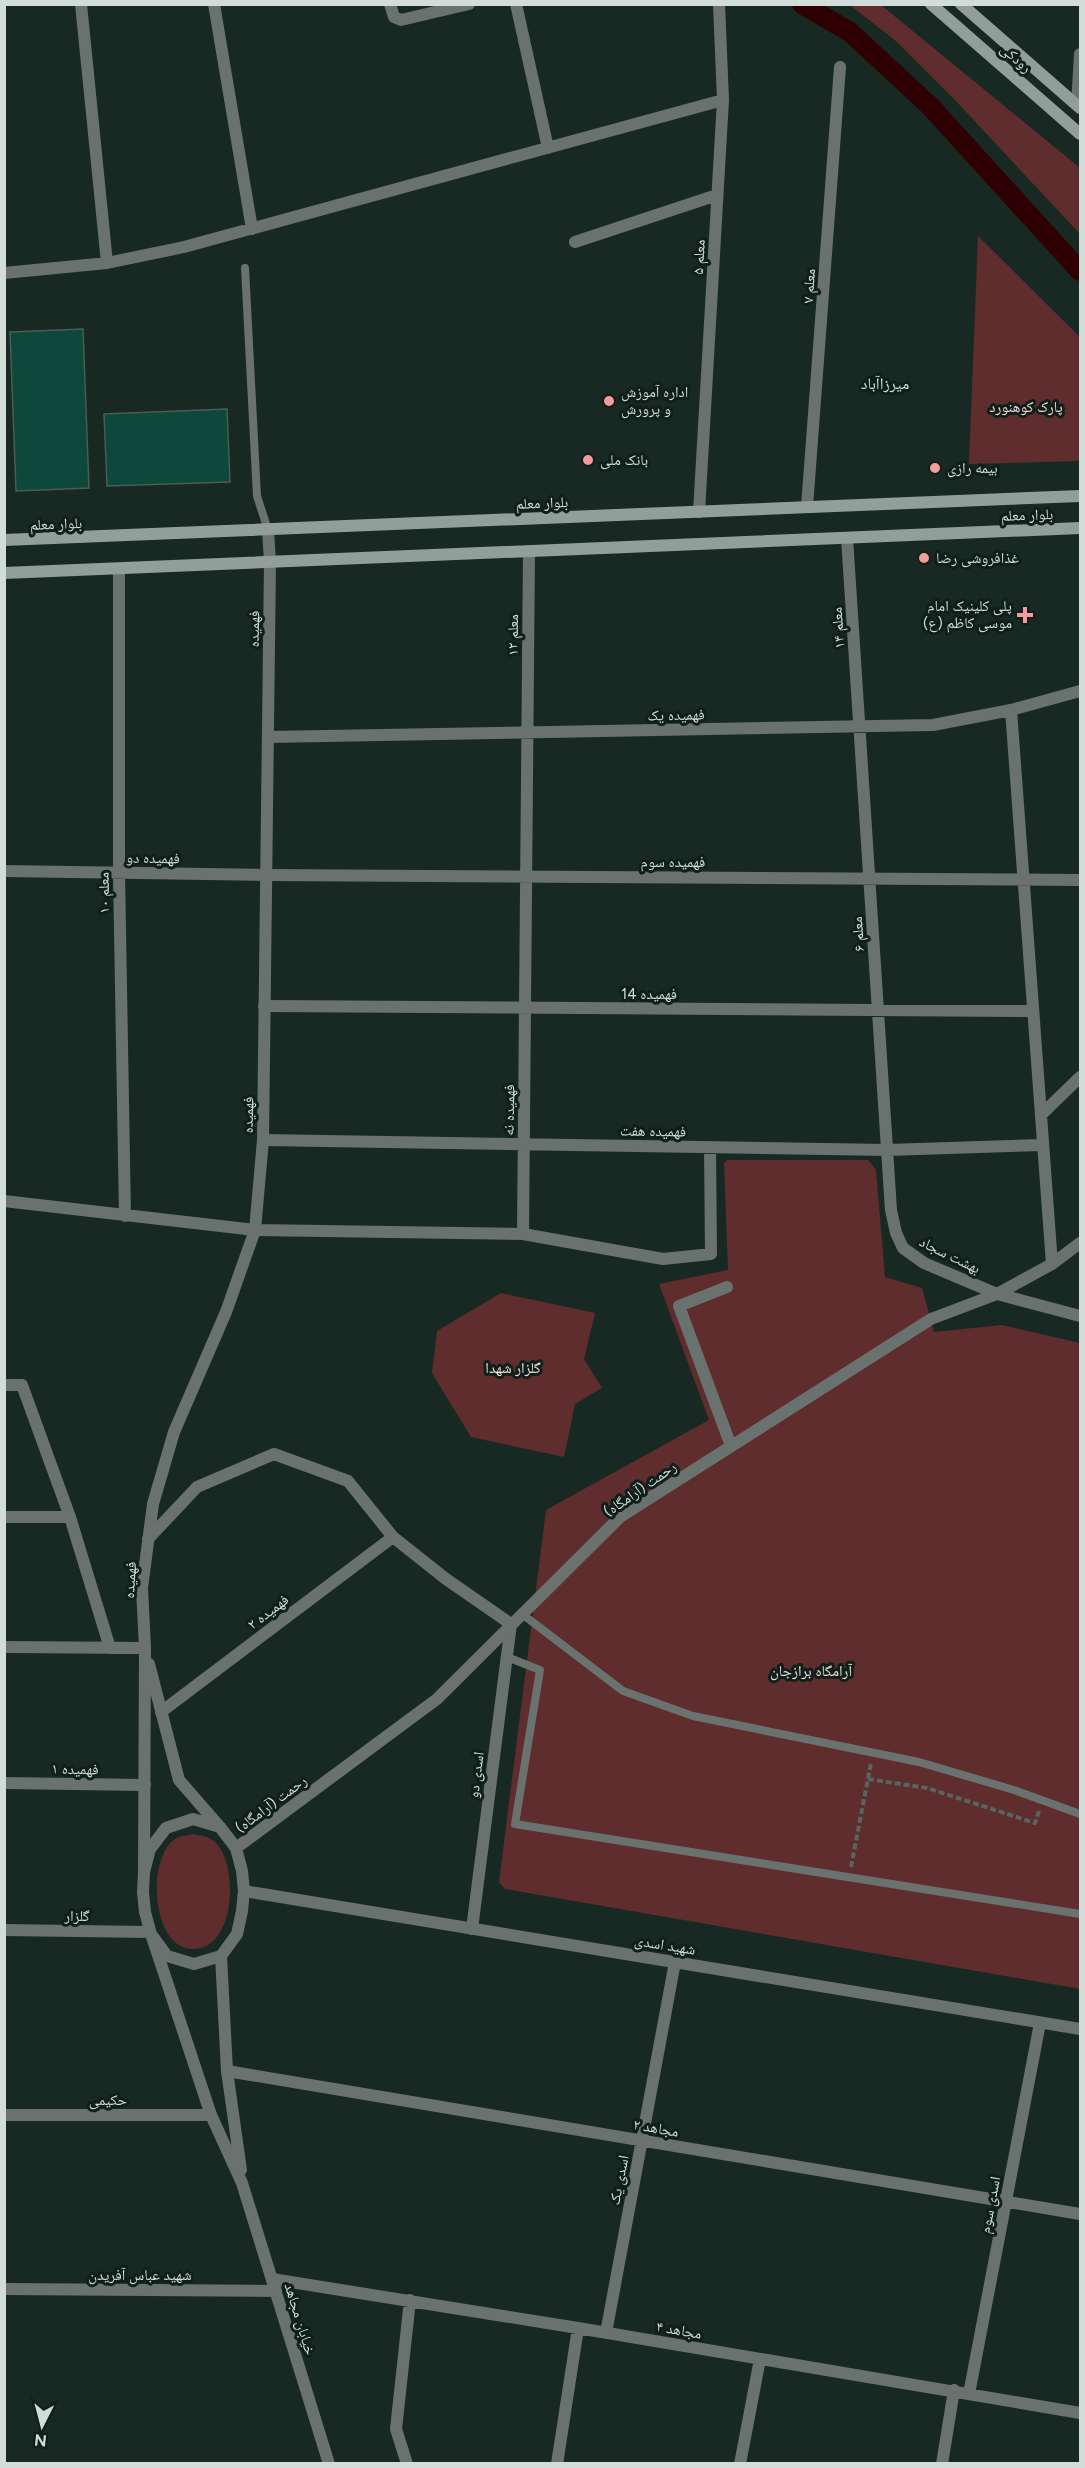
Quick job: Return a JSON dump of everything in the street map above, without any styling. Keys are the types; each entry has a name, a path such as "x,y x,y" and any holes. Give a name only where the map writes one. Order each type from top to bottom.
{"main road":[{"name":"رودکی","path":"931,4 1080,134"},
{"name":"رودکی","path":"961,4 1079,106"},
{"name":"بلوار معلم","path":"4,540 1080,496"},
{"name":"بلوار معلم","path":"4,573 1080,528"}],"street":[{"path":"81,4 107,263"},
{"path":"214,4 252,229"},
{"path":"390,4 394,17 401,20 469,4"},
{"path":"516,4 548,148"},
{"name":"معلم ۵","path":"699,512 723,100 719,4"},
{"path":"1079,106 1080,54"},
{"name":"معلم ۷","path":"807,507 840,67"},
{"path":"4,273 107,263 184,247 723,100"},
{"path":"575,242 717,195"},
{"name":"فهمیده","path":"145,1648 142,1588 153,1504 174,1432 226,1312 255,1230 263,1140 270,562 268,530"},
{"name":"معلم ۱۴","path":"847,538 859,721"},
{"name":"معلم ۱۲","path":"527,719 529,551"},
{"name":"معلم ۱۰","path":"119,569 119,873 125,1216"},
{"name":"فهمیده یک","path":"268,737 527,732 859,721 933,725 1011,710 1080,691"},
{"path":"1011,710 1052,1264"},
{"name":"فهمیده نه","path":"523,1234 527,719"},
{"name":"معلم ۶","path":"859,721 887,1150"},
{"name":"فهمیده دو","path":"4,871 266,875"},
{"name":"فهمیده سوم","path":"266,875 1080,880"},
{"name":"فهمیده 14","path":"264,1006 1033,1011"},
{"path":"1041,1115 1080,1077"},
{"name":"فهمیده هفت","path":"263,1140 887,1150 1043,1145"},
{"path":"4,1201 255,1230 523,1234 663,1259 711,1254 710,1147"},
{"name":"بهشت سجاد","path":"887,1150 891,1210 896,1233 903,1248 924,1263 997,1294 1080,1316"},
{"name":"رحمت (آرامگاه)","path":"236,1848 437,1699 620,1517 931,1319 997,1294 1052,1264 1080,1243"},
{"path":"727,1287 679,1306 731,1446"},
{"path":"4,1385 22,1386 70,1517 110,1648"},
{"path":"148,1539 197,1487 274,1454 348,1481 393,1537 446,1580 511,1624"},
{"path":"4,1517 70,1517"},
{"name":"فهمیده ۲","path":"161,1712 393,1537"},
{"name":"اسدی دو","path":"472,1929 511,1624"},
{"path":"4,1647 145,1648"},
{"path":"145,1648 179,1780 236,1848 242,1871 244,1891 237,1934 221,1956 194,1964 167,1956 150,1933 145,1912 145,1648"},
{"name":"فهمیده ۱","path":"4,1783 145,1785"},
{"path":"144,1872 150,1849 166,1828 193,1819 220,1827"},
{"name":"شهید اسدی","path":"244,1891 1080,2029"},
{"name":"گلزار","path":"4,1930 150,1933"},
{"name":"خیابان مجاهد","path":"150,1933 211,2115 242,2183 329,2463"},
{"name":"خیابان مجاهد","path":"221,1956 227,2071 242,2183"},
{"name":"اسدی یک","path":"606,2333 675,1962"},
{"name":"اسدی سوم","path":"969,2394 1040,2023"},
{"name":"مجاهد ۲","path":"227,2071 1080,2214"},
{"name":"حکیمی","path":"4,2115 211,2115"},
{"name":"مجاهد ۴","path":"274,2285 410,2300 1080,2413"},
{"name":"شهید عباس آفریدن","path":"4,2289 274,2285"},
{"path":"407,2463 396,2429 410,2300"},
{"path":"557,2463 578,2328"},
{"path":"740,2463 759,2359"},
{"path":"942,2463 954,2390"}],"lane":[{"path":"245,268 258,496 268,530"},
{"path":"522,1614 623,1690 683,1713 919,1762 1014,1790 1080,1814"},
{"path":"507,1657 540,1670 515,1824 1080,1914"}],"path":[{"path":"849,1877 868,1779 927,1788 1035,1823"}],"green space":[{"path":"850,5 881,5 1080,168 1080,234 954,99 897,42"},
{"name":"پارک کوهنورد","path":"978,236 1080,337 1080,461 969,464"},
{"name":"آرامگاه برازجان","path":"727,1160 868,1160 876,1170 885,1277 922,1288 934,1332 1002,1325 1080,1343 1080,1989 505,1889 499,1882 546,1510 709,1420 659,1284 728,1270 724,1163"},
{"name":"گلزار شهدا","path":"501,1293 595,1313 584,1359 602,1388 575,1404 564,1457 471,1437 432,1373 437,1331"},
{"path":"193,1834 211,1839 220,1849 227,1864 230,1882 226,1919 219,1934 208,1945 194,1949 180,1945 169,1935 161,1920 157,1882 160,1864 166,1849 175,1839"}],"building":[{"path":"83,329 89,488 16,491 10,332"},
{"path":"227,409 230,482 107,486 104,414"}],"waterway":[{"path":"802,4 850,32 930,106 1080,271"}],"place":[{"name":"اداره آموزش و پرورش","path":"609,401"},
{"name":"بانک ملی","path":"588,460"},
{"name":"بیمه رازی","path":"935,468"},
{"name":"غذافروشی رضا","path":"924,558"},
{"name":"پلی کلینیک امام موسی کاظم (ع)","path":"1025,615"}],"district":[{"name":"میرزاآباد","path":"885,383"}]}
